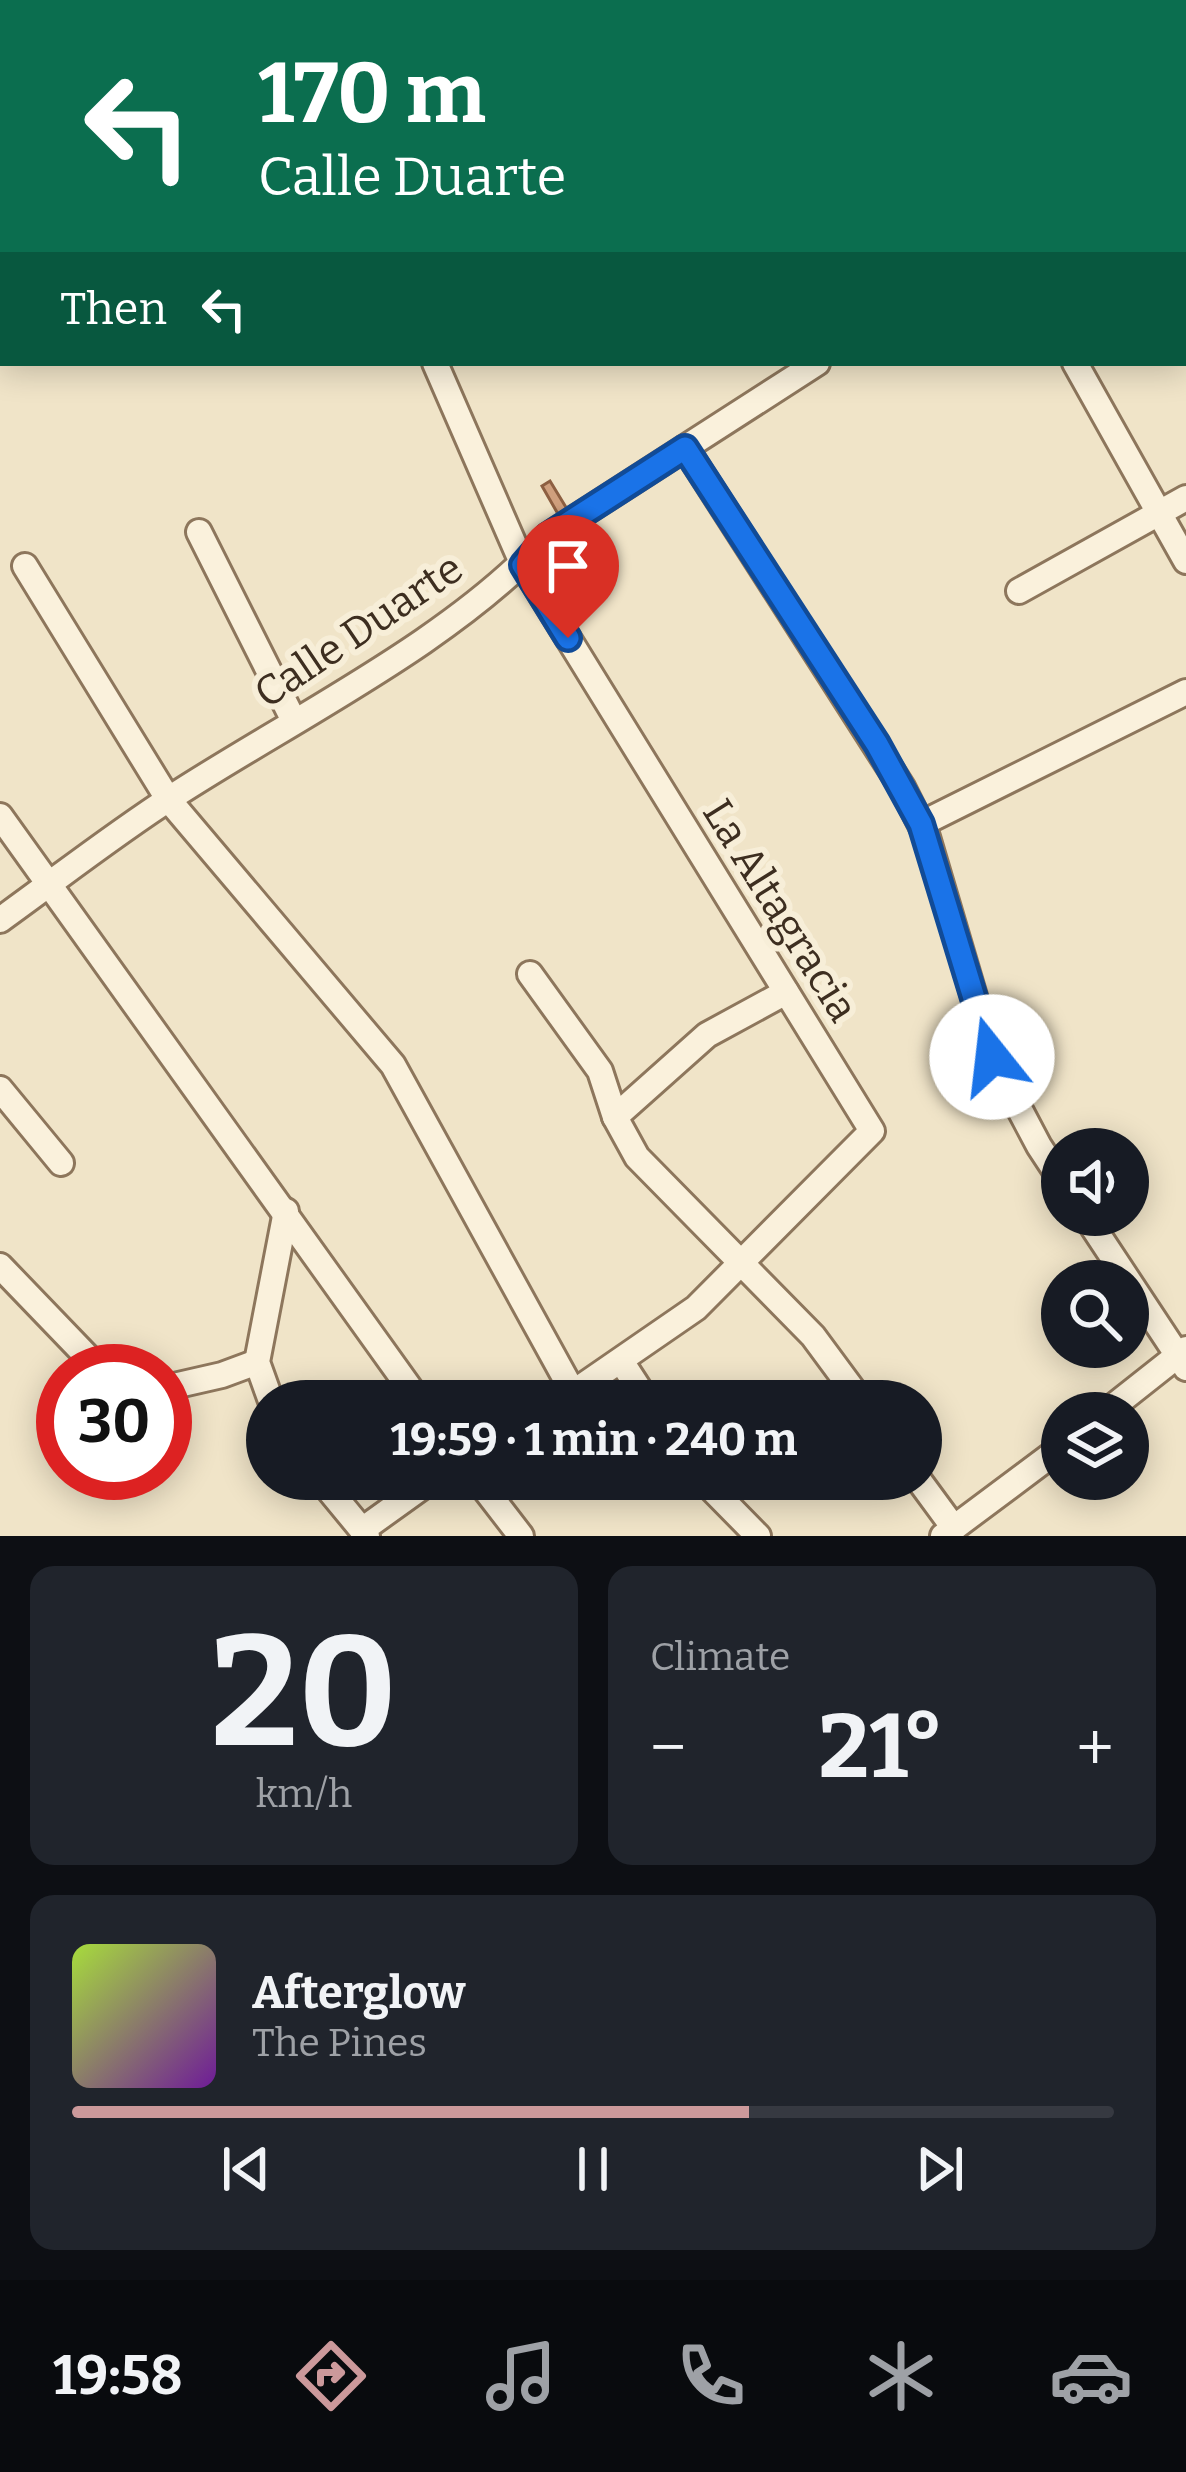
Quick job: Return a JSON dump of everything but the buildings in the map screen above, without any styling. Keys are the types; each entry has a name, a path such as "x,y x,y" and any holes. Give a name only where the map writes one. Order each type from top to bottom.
{"street":[{"name":"La Altagracia","path":"436,366 523,565 872,1132 696,1308 593,1380"},
{"name":"Calle Duarte","path":"0,920 168,799 424,638 523,565 548,536 812,366"},
{"path":"1077,366 1186,561"},
{"path":"685,448 877,744 921,824 992,1057 1041,1144"},
{"path":"1019,591 1186,498"},
{"path":"199,532 294,721"},
{"path":"25,566 168,799 393,1065 559,1380"},
{"path":"921,824 1186,692"},
{"path":"0,816 404,1380"},
{"path":"530,974 600,1071 615,1117 638,1157 813,1336 845,1380"},
{"path":"615,1117 707,1035 786,992"},
{"path":"0,1089 61,1163"},
{"path":"263,1380 257,1362 286,1211"},
{"path":"1099,1236 1183,1358 1135,1392"},
{"path":"0,1266 75,1344"},
{"path":"621,1361 633,1380"},
{"path":"192,1382 257,1362"},
{"path":"930,1500 948,1532 1041,1463"},
{"path":"338,1500 365,1533 407,1500"},
{"path":"493,1500 521,1536"},
{"path":"723,1500 758,1536"}],"route":[{"path":"568,638 523,565 548,536 685,448 877,744 921,824 992,1057"}]}
